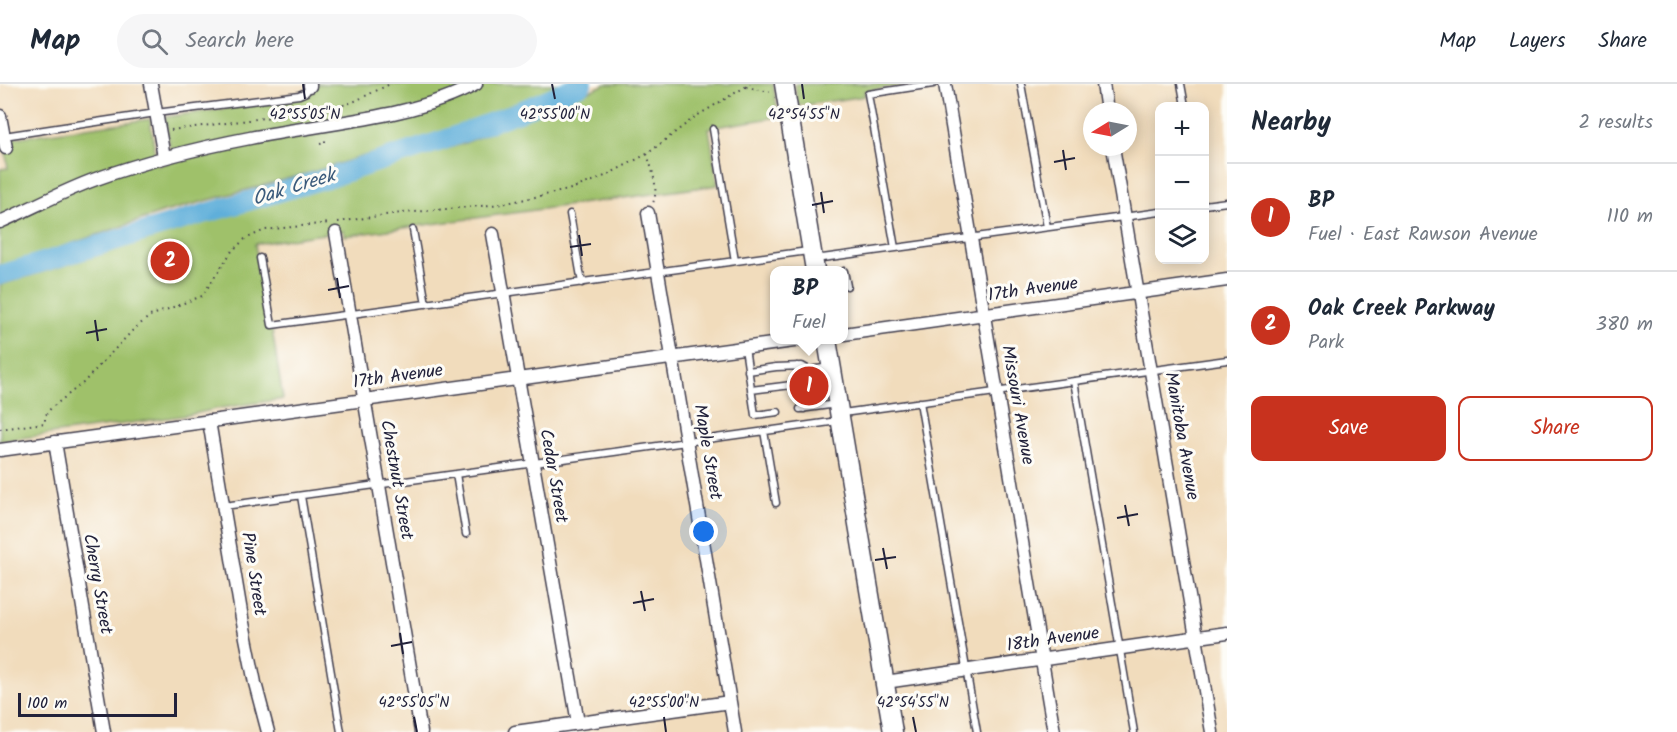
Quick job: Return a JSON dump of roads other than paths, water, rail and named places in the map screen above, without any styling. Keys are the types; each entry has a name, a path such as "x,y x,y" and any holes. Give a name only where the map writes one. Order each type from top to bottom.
{"main road":[{"path":"777,88 813,260"},
{"path":"828,344 893,732"}],"street":[{"path":"151,84 164,157"},
{"path":"0,222 93,180 164,157 250,138 400,112 464,91 476,84"},
{"name":"Missouri Avenue","path":"945,84 1054,732"},
{"path":"1103,84 1106,102"},
{"path":"0,116 5,142"},
{"name":"Manitoba Avenue","path":"1115,156 1212,732"},
{"name":"Maple Street","path":"648,213 735,732"},
{"name":"Chestnut Street","path":"336,233 421,732"},
{"name":"Cedar Street","path":"493,234 578,723"},
{"name":"17th Avenue","path":"848,333 1227,280"},
{"name":"17th Avenue","path":"0,450 770,343"},
{"name":"Pine Street","path":"209,421 242,618 268,732"},
{"name":"Cherry Street","path":"55,442 104,732"},
{"name":"18th Avenue","path":"885,682 1227,633"},
{"path":"515,732 730,702"}],"lane":[{"path":"895,248 868,94 933,84"},
{"path":"1022,84 1047,227"},
{"path":"1181,84 1184,102"},
{"path":"5,142 156,113 299,95 306,92 310,85"},
{"path":"713,129 735,261"},
{"path":"1209,204 1227,202"},
{"path":"260,258 272,326 735,261 813,260 1155,213"},
{"path":"570,214 582,283"},
{"path":"413,230 426,304"},
{"path":"745,347 755,415 778,412"},
{"path":"224,506 764,432 839,413 1227,360"},
{"path":"748,371 776,366 797,366 832,372"},
{"path":"797,366 802,409 839,413"},
{"path":"813,382 832,372"},
{"path":"1074,381 1134,732"},
{"path":"751,390 800,384"},
{"path":"920,402 977,732"},
{"path":"764,432 776,503"},
{"path":"456,474 466,534"},
{"path":"301,496 341,732"}],"waterway":[{"name":"Oak Creek","path":"0,275 331,177 444,140 516,113 582,84"}],"place":[{"name":"Oak Creek Parkway","path":"170,261"},
{"name":"BP","path":"809,386"}]}
